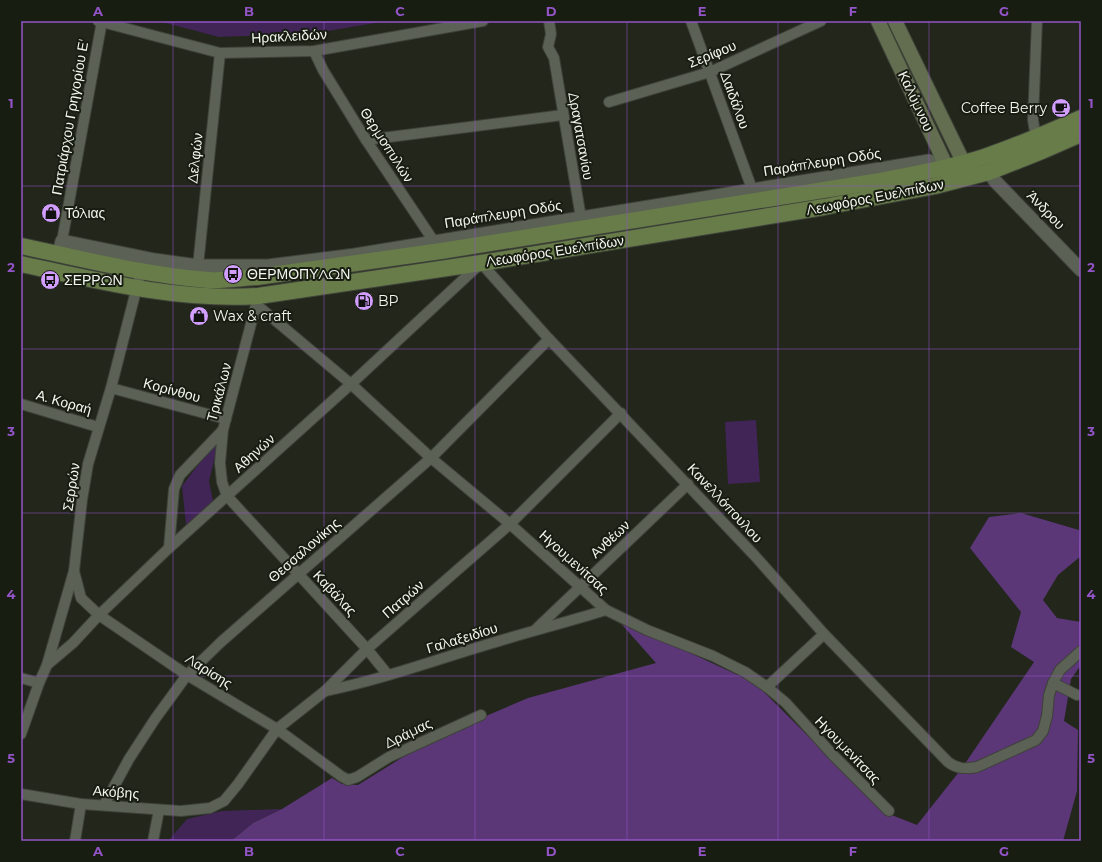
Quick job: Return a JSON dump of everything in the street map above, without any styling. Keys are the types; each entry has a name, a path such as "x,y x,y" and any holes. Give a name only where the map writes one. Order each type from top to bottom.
{"main road":[{"name":"Καλύμνου","path":"878,21 953,182"},
{"name":"Καλύμνου","path":"895,21 970,178"},
{"name":"Λεωφόρος Ευελπίδων","path":"21,246 61,248 142,271 209,280 232,280 437,247 880,181 947,167 984,157 1036,138 1081,118"},
{"name":"Λεωφόρος Ευελπίδων","path":"21,264 137,287 209,297 232,297 257,301 824,207 953,182 989,172 1081,134"}],"street":[{"name":"Ηρακλειδών","path":"101,21 220,53 314,51 483,21"},
{"name":"Πατριάρχου Γρηγορίου Ε'","path":"61,248 101,21"},
{"name":"Δραγατσανίου","path":"549,21 550,34 548,47 554,58 581,218"},
{"name":"Δαιδάλου","path":"691,21 752,189"},
{"name":"Σερίφου","path":"609,102 710,72 821,21"},
{"path":"1036,138 1033,120 1037,21"},
{"name":"Θερμοπυλών","path":"314,51 323,70 366,140 437,247"},
{"name":"Δελφών","path":"198,266 220,53"},
{"path":"366,140 563,115"},
{"name":"Παράπλευρη Οδός","path":"61,248 198,266 268,266 355,255 437,247 581,218 929,161 947,167"},
{"name":"Άνδρου","path":"989,172 995,181 1081,270"},
{"name":"Κανελλόπουλου","path":"481,263 550,339 755,556 824,634 948,762 958,768 977,767 1036,740 1043,732 1047,716 1048,696 1053,683"},
{"name":"Αθηνών","path":"47,665 72,643 98,615 169,548 351,384 481,263"},
{"name":"Σερρών","path":"21,734 47,665 74,571 82,500 88,464 111,388 142,271"},
{"name":"Ηγουμενίτσας","path":"257,301 351,384 431,458 510,524 606,610 648,630 713,656 745,672 767,687 786,704 832,754 888,811"},
{"name":"Τρικάλων","path":"227,496 222,482 220,463 223,430 257,301"},
{"name":"Θεσσαλονίκης","path":"104,805 129,760 187,675 221,642 431,458 550,339"},
{"name":"Κορίνθου","path":"111,388 226,419"},
{"name":"Α. Κοραή","path":"21,404 98,427"},
{"name":"Πατρών","path":"210,808 224,801 277,729 325,691 367,649 510,524 621,413"},
{"path":"169,548 176,481 223,430"},
{"name":"Ανθέων","path":"535,630 688,484"},
{"name":"Καβάλας","path":"227,496 367,649 388,675"},
{"name":"Λαρίσης","path":"74,571 81,598 98,615 187,675 277,729 348,780"},
{"name":"Γαλαξειδίου","path":"325,691 388,675 606,610"},
{"path":"767,687 824,634"},
{"path":"1077,696 1053,683 1060,670 1081,651"},
{"path":"21,678 39,683"},
{"name":"Δράμας","path":"348,780 357,777 390,757 481,715"},
{"name":"Ακόβης","path":"21,794 81,804 159,810 182,811 210,808"},
{"path":"75,841 81,804"},
{"path":"153,841 159,810"}],"shaded area":[{"path":"158,21 387,21 316,33 219,37"},
{"path":"756,420 760,482 728,484 725,422"},
{"path":"220,436 209,481 213,501 186,525 182,486"},
{"path":"1021,513 1079,530 1081,556 1058,575 1043,600 1057,618 1081,622 1081,665 1071,679 1064,721 1078,730 1077,791 1063,841 231,841 253,823 282,809 332,778 342,784 358,785 432,739 528,698 656,663 617,619 755,683 884,812 917,825 962,768 1034,662 1011,647 1021,612 970,548 989,517"},
{"path":"282,809 253,823 231,841 168,841 187,819 222,811"}],"place":[{"name":"Coffee Berry","path":"1061,108"},
{"name":"Τόλιας","path":"51,213"},
{"name":"ΘΕΡΜΟΠΥΛΩΝ","path":"233,274"},
{"name":"ΣΕΡΡΩΝ","path":"50,280"},
{"name":"BP","path":"364,301"},
{"name":"Wax & craft","path":"199,316"}]}
